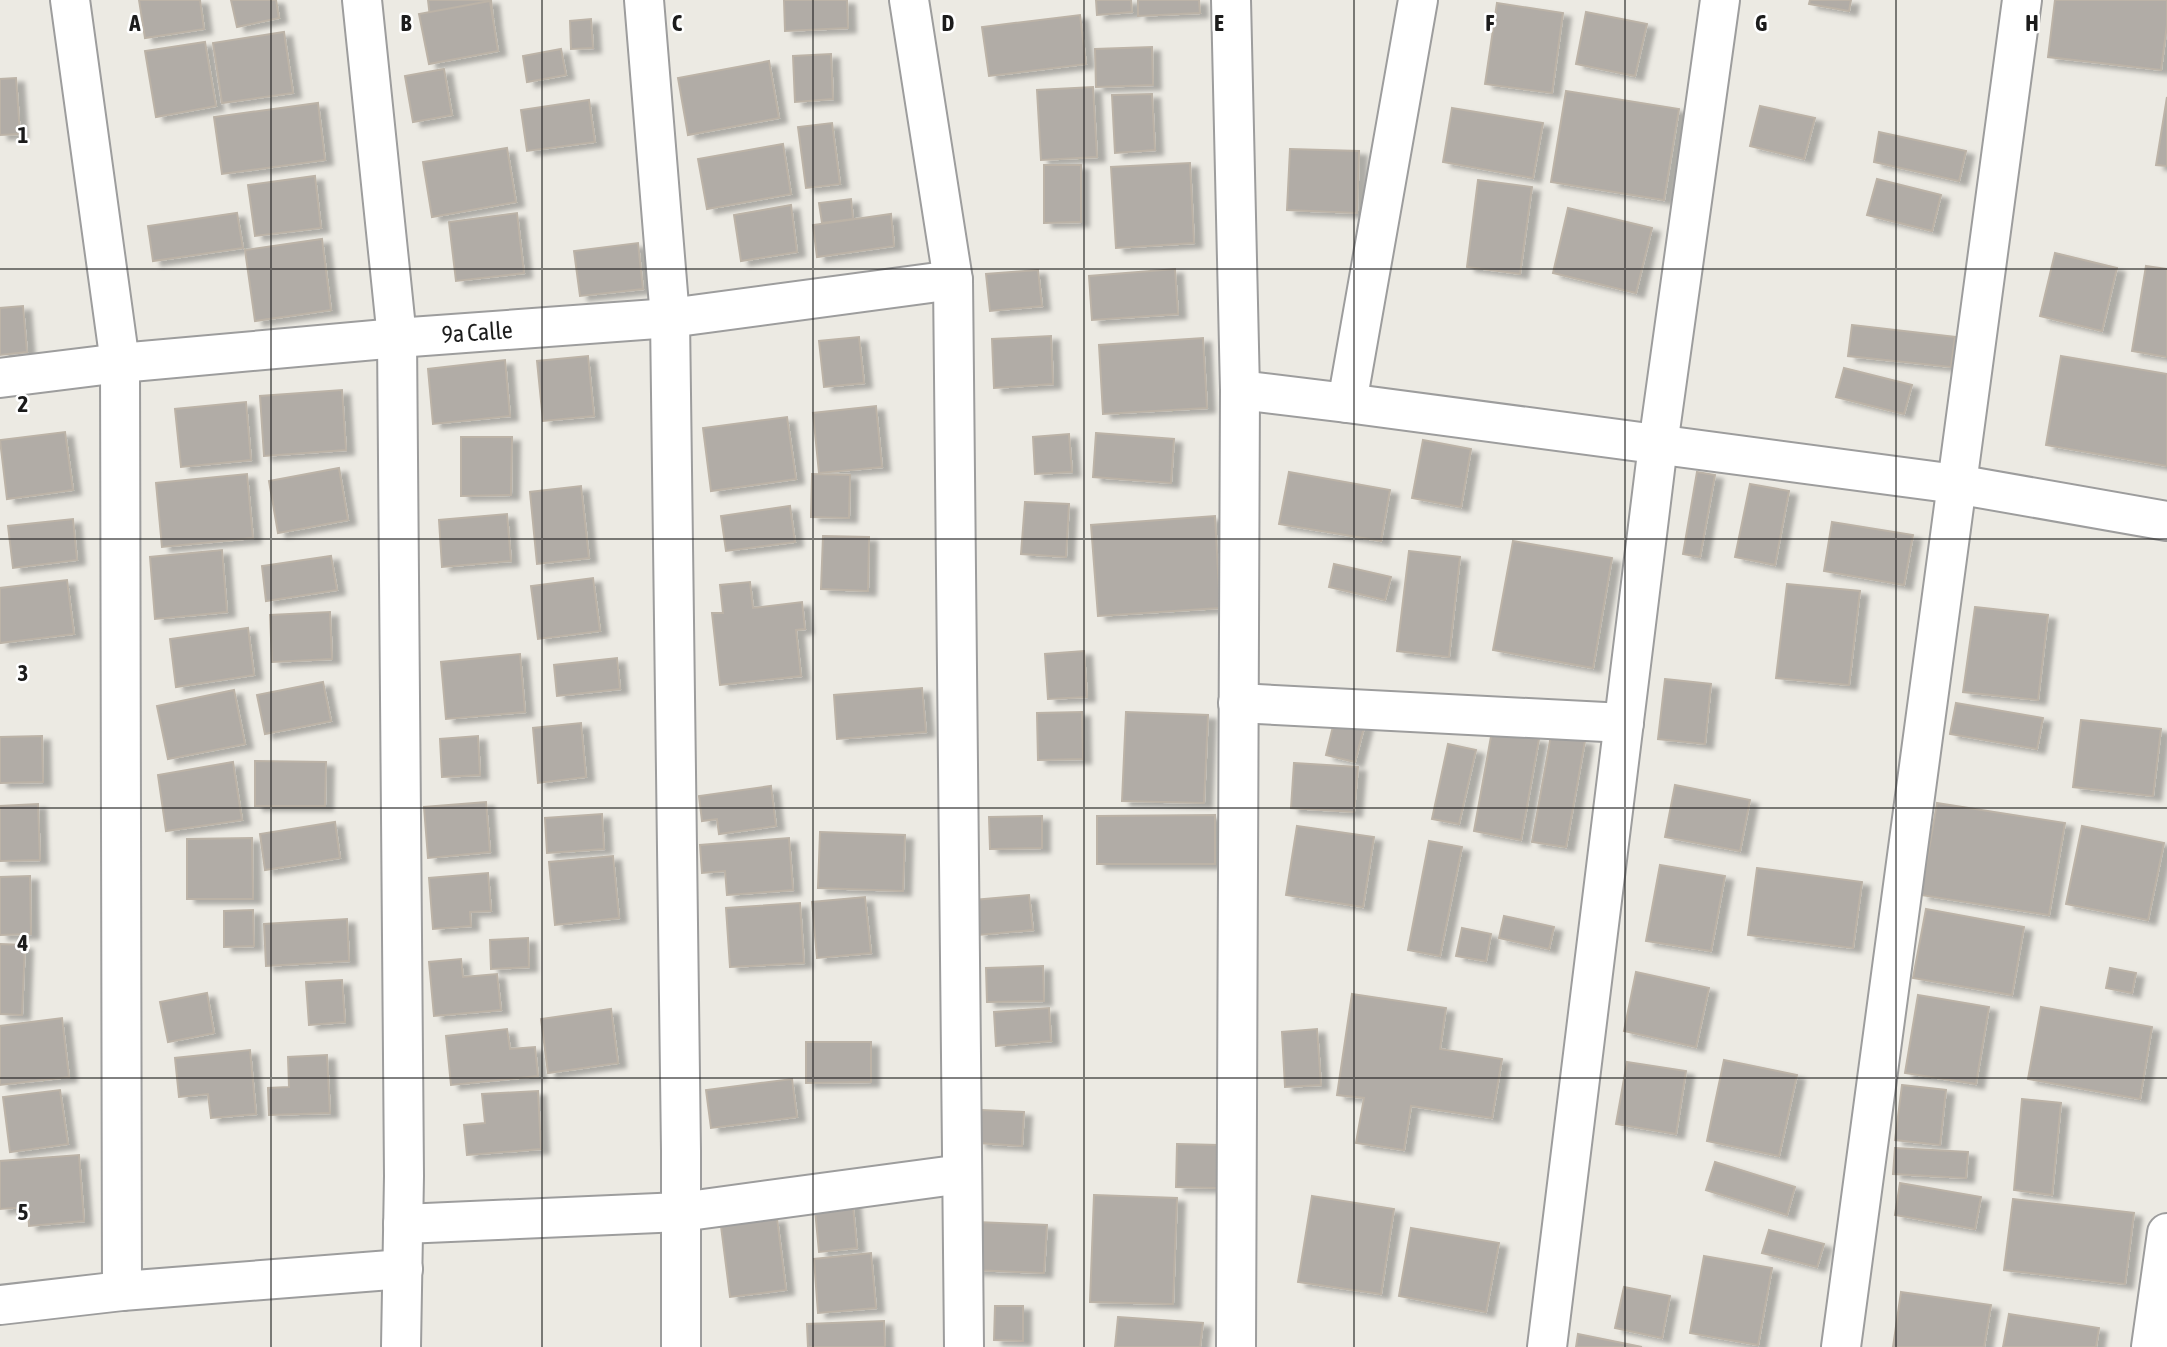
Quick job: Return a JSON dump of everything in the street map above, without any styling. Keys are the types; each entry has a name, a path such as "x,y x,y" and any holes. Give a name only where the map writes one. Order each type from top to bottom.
{"street":[{"path":"71,0 120,363 122,1291"},
{"path":"362,0 397,338 404,1224 401,1347"},
{"path":"644,0 670,318 681,1347"},
{"path":"909,0 953,280 964,1347"},
{"path":"1231,0 1240,390 1236,1347"},
{"path":"1347,403 1418,0"},
{"path":"1547,1347 1658,445 1720,0"},
{"path":"1841,1347 2022,0"},
{"name":"9a Calle","path":"0,377 120,363 397,338 670,318 953,280"},
{"path":"1240,390 1956,484 2167,521"},
{"path":"1238,704 1624,723"},
{"path":"404,1224 681,1212 962,1174"},
{"path":"2151,1347 2167,1233"},
{"path":"0,1304 122,1291 403,1269"}],"building":[{"path":"139,0 200,0 204,29 145,38"},
{"path":"231,0 276,0 279,18 237,27"},
{"path":"428,0 491,0 493,18 431,26"},
{"path":"784,0 847,0 848,28 785,31"},
{"path":"1096,0 1131,0 1132,12 1097,15"},
{"path":"1138,0 1199,0 1200,13 1138,16"},
{"path":"1810,0 1851,0 1849,11 1809,4"},
{"path":"2055,0 2167,0 2167,25 2161,70 2048,57"},
{"path":"490,1 498,51 429,64 419,14"},
{"path":"1497,3 1563,13 1552,93 1485,84"},
{"path":"1586,12 1647,24 1635,76 1576,64"},
{"path":"1080,15 1086,64 989,76 982,27"},
{"path":"591,19 593,48 571,49 570,21"},
{"path":"284,32 293,93 222,103 213,43"},
{"path":"205,42 216,106 156,117 145,51"},
{"path":"1152,47 1153,85 1096,87 1095,49"},
{"path":"561,49 566,75 527,82 523,56"},
{"path":"831,54 833,99 795,102 793,56"},
{"path":"769,61 779,118 688,135 678,78"},
{"path":"444,69 452,115 413,122 405,76"},
{"path":"16,78 20,134 0,135 0,79"},
{"path":"1093,87 1097,157 1041,160 1037,90"},
{"path":"1566,91 1679,109 1664,200 1551,182"},
{"path":"1152,94 1155,150 1115,153 1112,95"},
{"path":"2167,97 2167,166 2156,165"},
{"path":"589,100 595,142 527,151 521,110"},
{"path":"318,103 325,160 222,174 214,117"},
{"path":"1760,106 1815,118 1804,159 1750,146"},
{"path":"1452,108 1543,123 1533,178 1443,162"},
{"path":"832,123 840,184 806,188 798,127"},
{"path":"1879,132 1966,151 1959,181 1874,162"},
{"path":"783,144 791,194 707,209 698,159"},
{"path":"507,148 516,202 432,217 423,162"},
{"path":"1290,149 1359,151 1357,213 1287,210"},
{"path":"1190,163 1194,243 1116,248 1111,167"},
{"path":"1044,165 1081,165 1081,222 1044,223"},
{"path":"315,176 321,228 255,236 248,185"},
{"path":"1877,179 1941,195 1932,231 1867,215"},
{"path":"1478,180 1532,187 1520,274 1467,267"},
{"path":"851,199 853,219 822,223 819,203"},
{"path":"791,205 797,252 741,261 734,215"},
{"path":"1568,208 1652,228 1636,293 1553,273"},
{"path":"237,213 243,248 153,261 148,226"},
{"path":"517,213 524,273 456,281 449,222"},
{"path":"891,214 894,246 817,257 813,225"},
{"path":"322,239 331,310 255,321 245,250"},
{"path":"638,243 643,289 580,296 574,251"},
{"path":"2055,253 2117,268 2102,331 2040,316"},
{"path":"2146,266 2167,269 2167,357 2132,351"},
{"path":"1175,269 1178,314 1092,320 1089,276"},
{"path":"1038,270 1042,306 990,311 986,274"},
{"path":"23,306 27,352 0,355 0,308"},
{"path":"1852,325 1955,337 1951,367 1848,356"},
{"path":"1051,336 1053,384 994,388 992,339"},
{"path":"859,337 864,383 824,387 819,341"},
{"path":"1203,338 1207,408 1103,414 1099,345"},
{"path":"588,356 594,416 543,421 537,361"},
{"path":"2061,356 2167,374 2167,466 2046,445"},
{"path":"505,360 510,416 433,424 428,369"},
{"path":"1844,368 1912,385 1904,414 1836,397"},
{"path":"342,390 346,450 264,456 260,396"},
{"path":"246,402 251,460 181,467 175,409"},
{"path":"876,406 882,467 819,473 813,413"},
{"path":"787,417 796,479 711,491 703,428"},
{"path":"65,432 73,490 7,499 0,440"},
{"path":"1096,433 1174,439 1171,483 1093,477"},
{"path":"1069,434 1072,472 1035,474 1033,437"},
{"path":"461,437 512,437 511,495 461,496"},
{"path":"1423,440 1471,449 1461,507 1412,498"},
{"path":"339,468 348,520 278,533 269,481"},
{"path":"1289,472 1390,490 1381,541 1279,524"},
{"path":"1697,472 1715,475 1700,557 1683,554"},
{"path":"247,474 253,538 162,547 156,483"},
{"path":"812,474 850,475 849,518 811,517"},
{"path":"1750,484 1789,491 1775,565 1735,557"},
{"path":"581,486 589,558 537,564 530,492"},
{"path":"1025,502 1069,504 1066,557 1021,554"},
{"path":"790,506 795,542 726,551 721,516"},
{"path":"507,514 511,561 442,567 439,520"},
{"path":"1215,516 1220,608 1098,616 1091,525"},
{"path":"73,519 77,560 13,568 8,526"},
{"path":"1832,522 1913,535 1904,585 1824,571"},
{"path":"823,536 869,537 868,591 821,589"},
{"path":"1513,541 1612,558 1593,668 1493,650"},
{"path":"222,550 227,612 155,619 150,557"},
{"path":"1409,551 1460,557 1449,657 1397,651"},
{"path":"331,556 337,590 266,601 262,566"},
{"path":"1334,564 1391,577 1385,600 1329,587"},
{"path":"593,578 600,631 538,639 531,586"},
{"path":"67,580 74,634 0,643 0,588"},
{"path":"750,582 753,608 802,602 805,629 796,630 801,676 720,685 712,613 723,613 720,585"},
{"path":"1787,584 1860,591 1849,685 1776,678"},
{"path":"1975,607 2048,615 2038,700 1963,692"},
{"path":"330,612 332,659 272,662 270,615"},
{"path":"248,628 254,675 176,687 170,639"},
{"path":"1084,651 1087,697 1048,699 1045,654"},
{"path":"520,654 525,712 446,719 441,662"},
{"path":"617,658 620,689 557,696 554,665"},
{"path":"1665,679 1711,684 1705,744 1658,739"},
{"path":"323,682 331,721 265,734 257,695"},
{"path":"922,688 926,732 837,739 834,695"},
{"path":"234,690 245,744 168,759 157,706"},
{"path":"1956,703 2043,718 2037,749 1950,734"},
{"path":"1082,712 1083,759 1038,760 1037,713"},
{"path":"1126,712 1208,715 1204,803 1122,801"},
{"path":"1336,714 1366,720 1355,762 1326,755"},
{"path":"2081,720 2161,729 2153,796 2073,787"},
{"path":"581,723 586,777 538,783 533,728"},
{"path":"1492,731 1539,739 1521,840 1474,831"},
{"path":"1551,735 1585,741 1566,847 1532,842"},
{"path":"42,736 43,782 0,783 0,737"},
{"path":"478,736 480,775 442,777 440,739"},
{"path":"1448,744 1476,750 1459,824 1432,819"},
{"path":"255,761 326,762 325,806 255,806"},
{"path":"233,762 242,820 166,831 158,775"},
{"path":"1294,763 1358,767 1354,812 1291,808"},
{"path":"1675,785 1750,800 1740,851 1665,837"},
{"path":"771,786 776,826 719,834 717,819 702,821 699,796"},
{"path":"486,802 490,852 428,858 424,807"},
{"path":"1937,803 2065,823 2049,915 1921,895"},
{"path":"38,804 40,860 0,861 0,806"},
{"path":"602,814 604,849 547,853 545,818"},
{"path":"1215,815 1215,864 1097,864 1097,816"},
{"path":"1042,816 1042,848 990,849 989,817"},
{"path":"335,822 340,858 265,870 260,834"},
{"path":"1297,826 1374,837 1363,907 1286,895"},
{"path":"2082,826 2164,843 2148,920 2066,904"},
{"path":"820,832 905,835 903,891 818,888"},
{"path":"252,838 253,899 187,899 187,839"},
{"path":"789,838 793,890 727,895 725,871 702,873 700,845"},
{"path":"1429,841 1462,847 1440,956 1408,950"},
{"path":"613,856 619,918 555,925 549,862"},
{"path":"1660,865 1725,876 1711,951 1646,941"},
{"path":"1757,868 1862,882 1853,948 1748,935"},
{"path":"488,873 491,911 470,912 471,926 433,929 429,878"},
{"path":"30,876 31,934 0,935 0,877"},
{"path":"1029,895 1033,930 978,935 974,900"},
{"path":"865,897 871,953 817,958 812,902"},
{"path":"800,903 804,963 730,967 726,908"},
{"path":"1926,909 2024,927 2012,995 1913,978"},
{"path":"253,910 254,946 224,947 224,911"},
{"path":"1504,916 1554,927 1549,949 1499,938"},
{"path":"347,919 349,961 266,966 264,924"},
{"path":"1462,928 1491,934 1486,961 1456,956"},
{"path":"528,938 529,967 491,969 490,940"},
{"path":"0,944 25,945 22,1015 0,1014"},
{"path":"461,959 463,977 497,974 501,1010 434,1016 429,962"},
{"path":"1043,966 1044,1001 987,1002 986,968"},
{"path":"2110,968 2136,973 2132,993 2106,988"},
{"path":"1636,972 1709,988 1696,1047 1624,1031"},
{"path":"342,980 345,1022 309,1025 306,982"},
{"path":"207,993 214,1033 168,1042 160,1002"},
{"path":"1352,994 1446,1008 1440,1049 1502,1059 1492,1118 1411,1106 1404,1150 1356,1143 1364,1098 1337,1095"},
{"path":"1918,995 1989,1007 1976,1084 1905,1073"},
{"path":"2041,1007 2152,1027 2140,1099 2028,1079"},
{"path":"1049,1008 1051,1041 996,1046 994,1012"},
{"path":"611,1009 618,1063 548,1073 541,1019"},
{"path":"62,1018 69,1077 0,1085 0,1026"},
{"path":"507,1029 510,1049 535,1047 538,1076 451,1085 446,1036"},
{"path":"1317,1029 1321,1085 1285,1087 1282,1032"},
{"path":"806,1042 871,1042 871,1082 806,1083"},
{"path":"250,1050 256,1114 211,1118 208,1094 179,1097 175,1058"},
{"path":"327,1055 330,1113 269,1115 268,1088 289,1087 288,1057"},
{"path":"1724,1060 1797,1075 1779,1156 1707,1141"},
{"path":"1627,1062 1686,1071 1676,1134 1616,1124"},
{"path":"792,1079 797,1117 711,1128 706,1090"},
{"path":"1902,1085 1946,1090 1940,1145 1895,1140"},
{"path":"60,1090 68,1144 10,1152 3,1097"},
{"path":"538,1091 541,1149 467,1155 464,1125 485,1123 482,1094"},
{"path":"2022,1099 2061,1103 2052,1195 2014,1190"},
{"path":"982,1110 1024,1112 1022,1146 978,1143"},
{"path":"1177,1144 1218,1145 1217,1188 1176,1187"},
{"path":"1895,1148 1968,1152 1966,1178 1893,1174"},
{"path":"79,1155 84,1221 29,1226 28,1207 0,1209 0,1161"},
{"path":"1715,1162 1795,1187 1787,1215 1706,1190"},
{"path":"1900,1183 1981,1197 1975,1229 1895,1215"},
{"path":"1094,1195 1177,1198 1173,1304 1090,1302"},
{"path":"852,1196 857,1248 819,1252 814,1199"},
{"path":"1312,1196 1394,1209 1381,1294 1298,1282"},
{"path":"2013,1199 2134,1213 2125,1284 2004,1270"},
{"path":"777,1218 786,1290 730,1297 721,1226"},
{"path":"976,1222 1047,1225 1044,1273 974,1270"},
{"path":"1411,1228 1499,1243 1486,1312 1399,1296"},
{"path":"1769,1230 1824,1244 1817,1267 1762,1253"},
{"path":"871,1253 876,1308 818,1313 814,1259"},
{"path":"1704,1256 1772,1268 1758,1345 1690,1333"},
{"path":"1624,1287 1670,1296 1662,1338 1615,1328"},
{"path":"1901,1292 1991,1305 1984,1347 1893,1347"},
{"path":"995,1306 1023,1306 1023,1341 994,1340"},
{"path":"2009,1314 2099,1328 2096,1347 2003,1347"},
{"path":"1118,1317 1203,1323 1200,1347 1115,1347"},
{"path":"884,1321 885,1347 808,1347 807,1324"},
{"path":"1578,1334 1642,1347 1576,1347"}]}
